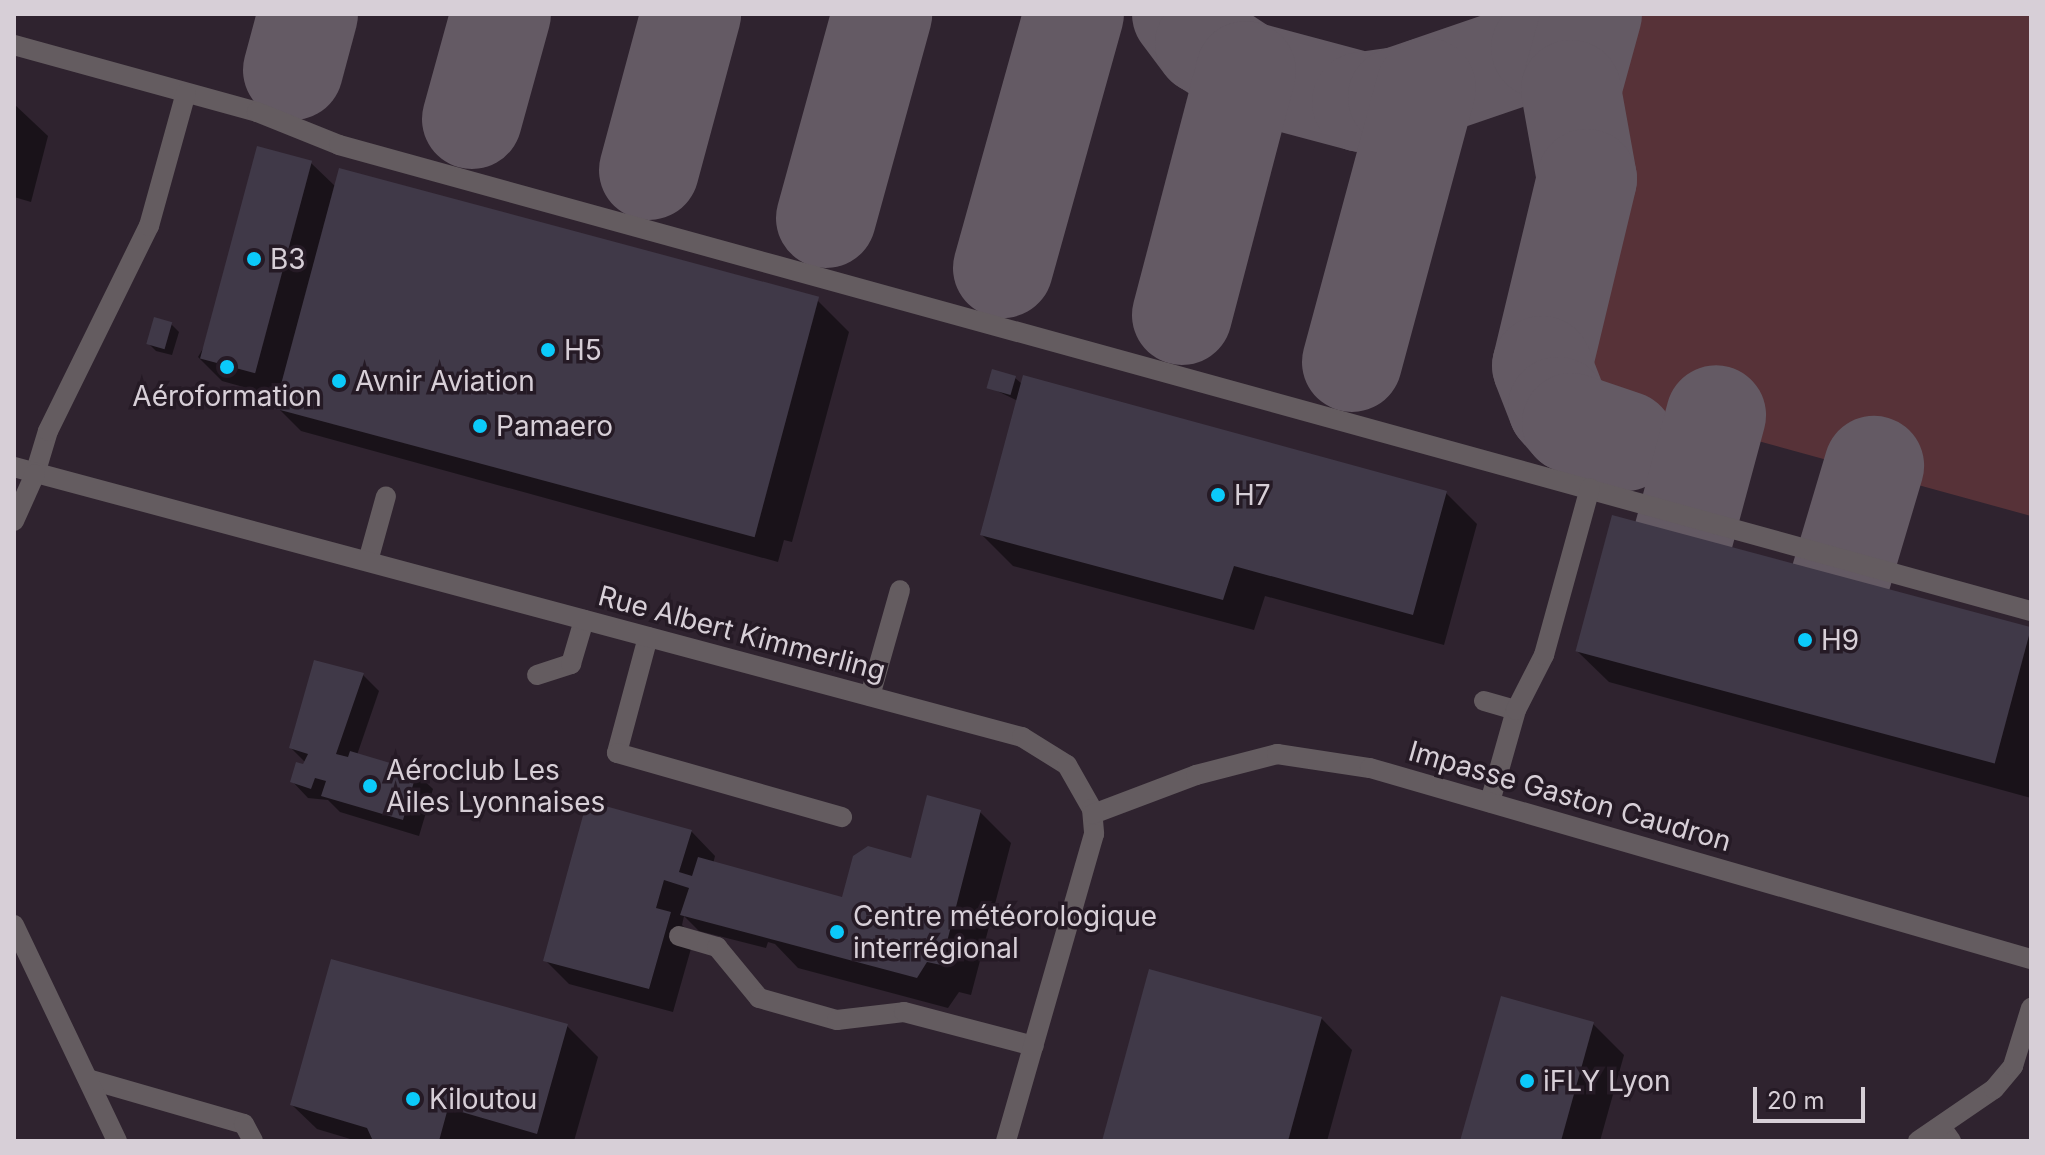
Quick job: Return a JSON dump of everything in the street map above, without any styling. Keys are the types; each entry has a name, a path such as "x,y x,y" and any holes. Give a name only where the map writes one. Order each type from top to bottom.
{"street":[{"path":"14,45 257,112 339,145 2031,611"},
{"path":"14,521 35,474 48,431 149,226 186,93"},
{"name":"Rue Albert Kimmerling","path":"14,467 1022,737 1067,765 1083,785 1093,814"},
{"path":"1490,802 1516,710 1544,655 1590,488"},
{"path":"368,561 386,496"},
{"path":"870,696 900,590"},
{"path":"537,675 571,664 584,620"},
{"path":"648,637 617,753 842,817"},
{"path":"1484,701 1516,710"},
{"name":"Impasse Gaston Caudron","path":"1093,814 1196,775 1277,754 1370,768 2031,959"},
{"path":"1006,1141 1094,834 1093,814"},
{"path":"14,925 117,1141"},
{"path":"679,936 717,947 740,981 759,998 837,1020 904,1012 1034,1046"},
{"path":"1918,1141 1946,1134 1994,1089 2013,1066 2031,1008"},
{"path":"88,1079 244,1124 253,1141"}],"shaded area":[{"path":"1640,14 2031,14 2031,516 1638,408 1593,384 1572,360 1573,303 1621,143 1623,117 1613,101"}],"building":[{"name":"B3","path":"257,146 312,161 255,373 200,359"},
{"name":"H5","path":"339,168 819,297 755,537 275,409"},
{"path":"154,317 172,322 165,349 146,344"},
{"path":"992,369 1016,376 1011,395 986,388"},
{"name":"H7","path":"1023,375 1447,491 1413,615 1234,566 1223,600 980,535"},
{"name":"H9","path":"1612,515 2031,627 1995,764 1576,651"},
{"path":"314,660 364,673 336,754 348,757 350,751 417,771 403,820 321,796 326,781 315,778 311,789 290,782 296,762 303,764 308,754 289,748"},
{"path":"927,795 981,810 941,965 927,962 917,978 680,915 689,888 664,880 656,908 671,912 649,989 543,961 587,801 692,830 679,872 692,876 698,857 842,897 853,856 868,846 911,858"},
{"path":"331,959 568,1024 537,1134 448,1108 439,1141 373,1141 367,1128 290,1105"},
{"path":"1149,969 1322,1017 1288,1141 1102,1141"},
{"name":"iFLY Lyon","path":"1501,996 1594,1022 1561,1141 1460,1141"}],"taxiway":[{"path":"293,70 308,14"},
{"path":"472,119 501,14"},
{"path":"649,170 691,14"},
{"path":"826,218 882,14"},
{"path":"1003,268 1074,14"},
{"path":"1182,14 1205,44 1246,71 1362,102 1398,97 1541,48 1585,14"},
{"path":"1592,14 1571,90 1587,179 1542,366 1558,407 1572,423 1625,441"},
{"path":"1182,315 1246,71"},
{"path":"1352,362 1426,88"},
{"path":"1684,534 1716,415"},
{"path":"1841,577 1874,466"}],"place":[{"name":"B3","path":"254,259"},
{"name":"H5","path":"548,350"},
{"name":"Aéroformation","path":"227,367"},
{"name":"Avnir Aviation","path":"339,381"},
{"name":"Pamaero","path":"480,426"},
{"name":"H7","path":"1218,495"},
{"name":"H9","path":"1805,640"},
{"name":"Aéroclub Les Ailes Lyonnaises","path":"370,786"},
{"name":"Centre météorologique interrégional","path":"837,932"},
{"name":"iFLY Lyon","path":"1527,1081"},
{"name":"Kiloutou","path":"413,1099"}]}
